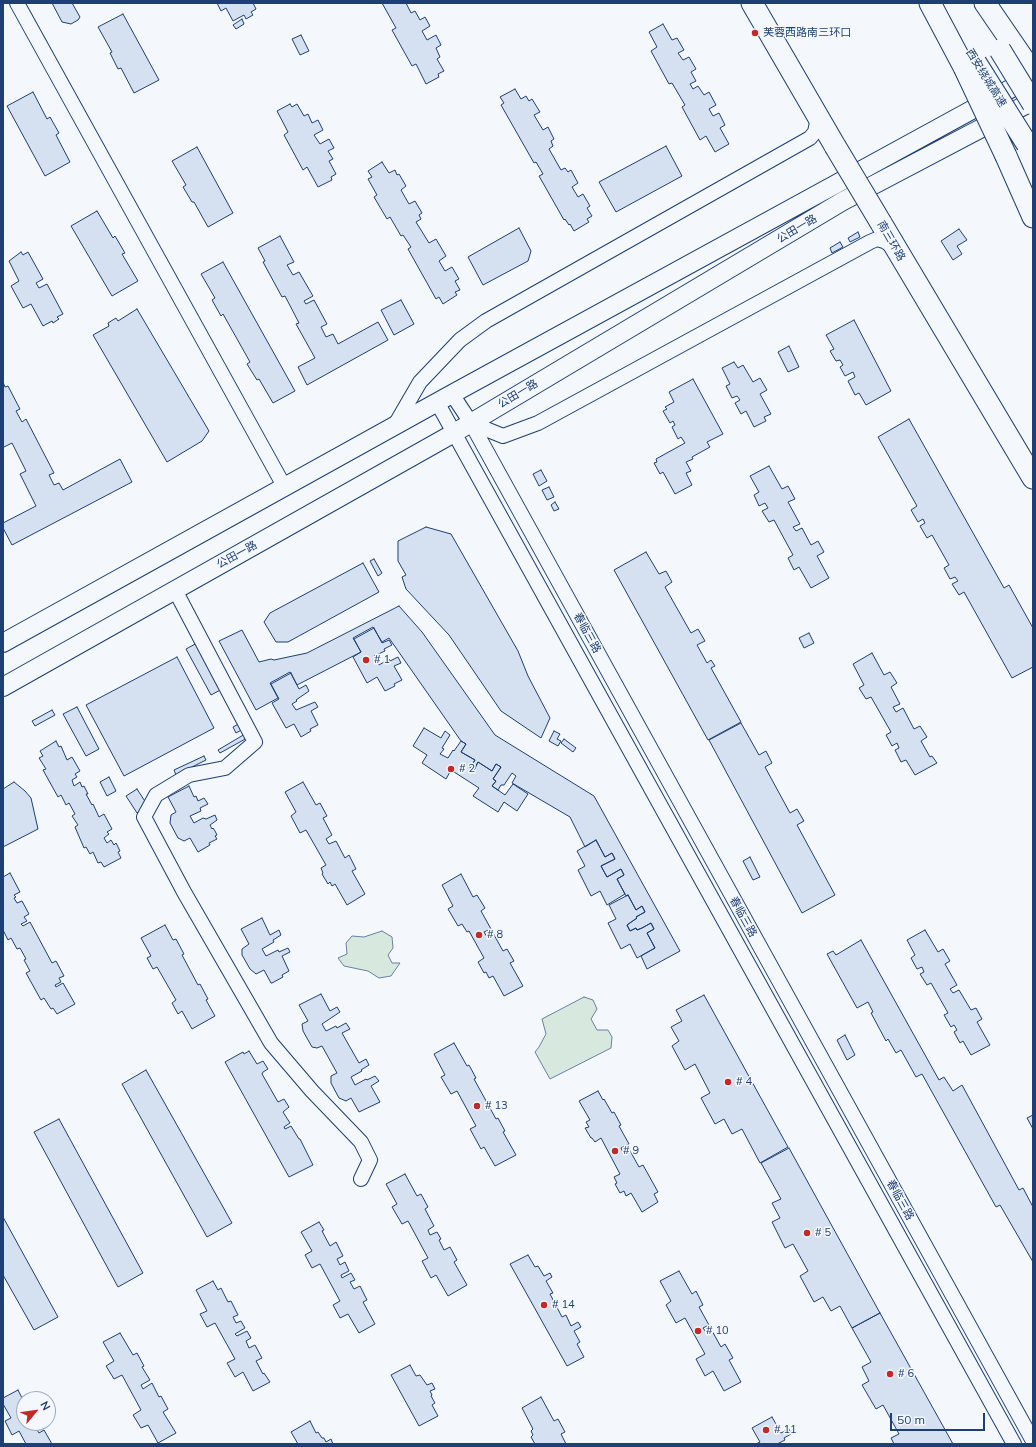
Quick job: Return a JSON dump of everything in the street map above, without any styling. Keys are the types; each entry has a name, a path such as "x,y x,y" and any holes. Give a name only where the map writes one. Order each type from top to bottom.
{"highway":[{"name":"南三环路","path":"752,3 834,146 1033,478"},
{"path":"930,3 970,65 1006,156 1033,217"},
{"name":"西安绕城高速","path":"938,3 970,65 1030,149"},
{"path":"972,3 1006,47 1033,73"},
{"path":"985,3 1033,102"}],"main road":[{"name":"公田一路","path":"3,643 436,402 1033,77"},
{"name":"公田一路","path":"3,687 454,433 843,202 1033,102"}],"street":[{"path":"17,3 284,486"},
{"path":"395,425 420,382 460,340 486,321 810,138 815,132 818,118"},
{"path":"471,423 503,436 538,423 870,242 877,239 894,247"},
{"name":"春临三路","path":"452,394 471,423 1033,1441"},
{"name":"春临三路","path":"436,402 1014,1444"},
{"path":"175,590 255,742 225,768 189,775 156,795 144,818 184,892 271,1043 312,1091 361,1142 370,1160 361,1179"}],"shaded area":[{"path":"382,931 392,937 393,948 388,955 392,963 400,963 391,976 379,978 368,971 344,966 338,958 347,954 346,943 352,936 364,937"},
{"path":"584,997 593,1000 597,1009 591,1019 597,1030 608,1030 612,1037 611,1048 550,1079 535,1052 546,1034 542,1019"}],"building":[{"path":"52,3 72,3 80,17 71,24 62,22"},
{"path":"217,3 253,3 256,9 251,12 253,15 246,19 244,15 233,21 226,8 221,11"},
{"path":"382,3 406,3 411,13 415,11 420,20 425,17 430,26 422,31 427,40 436,35 441,45 436,48 440,57 437,59 444,71 438,74 439,77 426,84 416,64 412,66 392,30 396,28"},
{"path":"123,14 159,80 134,93 121,68 118,69 110,53 112,52 98,27"},
{"path":"242,19 244,24 236,29 233,25"},
{"path":"663,24 672,40 677,38 684,50 678,53 683,60 689,57 696,69 691,72 696,81 690,84 693,89 698,86 704,95 709,92 716,105 709,109 713,116 719,113 725,125 720,128 729,144 715,152 706,136 700,140 682,107 685,105 672,83 669,84 651,51 657,47 649,32"},
{"path":"301,35 309,51 300,55 292,39"},
{"path":"515,89 521,99 526,96 529,101 532,99 540,112 534,115 543,130 548,127 554,139 551,141 553,146 549,149 561,170 565,168 568,172 571,170 578,183 572,187 578,197 583,194 590,206 587,208 592,216 587,219 589,222 574,231 570,224 569,225 565,219 564,220 539,176 543,174 536,162 534,163 501,105 504,103 500,97"},
{"path":"33,92 47,119 50,117 59,133 56,135 70,162 45,176 7,106"},
{"path":"290,104 292,107 297,104 304,116 308,114 312,123 318,120 323,130 314,135 320,144 329,139 334,148 328,151 333,159 329,161 336,174 331,177 332,180 318,187 307,167 303,170 284,135 288,132 277,111"},
{"path":"666,146 682,176 616,212 599,182"},
{"path":"197,147 233,213 208,227 194,202 192,202 183,187 186,185 172,161"},
{"path":"382,162 389,173 395,170 397,175 399,174 406,186 401,190 409,204 415,201 422,213 419,215 421,219 416,222 429,243 436,239 446,256 439,261 445,271 452,267 459,279 455,281 460,290 455,292 457,295 443,304 439,297 436,299 408,249 411,247 403,235 401,236 390,217 387,219 374,197 377,195 368,179 372,177 368,171"},
{"path":"97,211 113,238 115,236 125,253 122,254 138,281 112,296 71,226"},
{"path":"519,228 531,251 528,261 483,285 468,257"},
{"path":"959,229 967,240 957,246 962,254 953,260 941,241"},
{"path":"858,232 860,237 850,242 848,238"},
{"path":"280,236 294,262 287,265 293,275 299,272 313,296 304,301 306,304 314,300 327,324 321,327 326,337 333,334 338,344 378,322 388,340 307,385 298,367 315,358 296,324 299,323 285,296 282,297 263,262 265,261 258,248"},
{"path":"840,242 843,247 832,253 830,248"},
{"path":"21,252 23,255 28,252 43,279 36,283 39,288 47,284 63,314 57,317 59,319 53,323 52,321 43,326 31,304 23,308 11,286 19,281 9,261"},
{"path":"223,262 295,391 273,403 259,379 257,380 247,364 250,362 223,314 221,316 212,300 215,298 201,274"},
{"path":"401,300 414,324 394,335 381,310"},
{"path":"137,309 209,431 202,441 167,462 93,335 109,326 108,323 116,318 118,321"},
{"path":"854,320 891,391 866,405 859,393 855,395 848,381 855,377 853,372 845,376 840,367 843,365 840,360 836,361 830,351 834,349 826,335"},
{"path":"789,346 799,367 788,372 778,352"},
{"path":"734,362 738,368 743,365 753,382 760,378 767,390 760,394 771,414 764,417 766,421 754,427 746,411 741,414 735,403 740,400 737,396 732,398 726,386 730,384 722,368"},
{"path":"693,379 723,434 707,442 710,447 686,462 691,471 686,473 692,485 675,494 663,472 660,474 654,463 657,462 656,459 685,443 681,437 678,439 672,427 675,425 673,421 670,423 663,411 667,409 665,407 674,402 669,392"},
{"path":"3,382 5,387 8,386 20,409 16,411 22,422 26,419 54,473 49,475 54,485 59,483 63,490 120,459 132,482 12,545 3,528 3,523 36,506 20,474 26,471 12,443 4,447 3,445"},
{"path":"909,419 1004,588 1009,585 1033,628 1033,667 1012,678 964,592 959,595 952,584 958,581 955,577 950,579 944,568 949,565 932,535 927,538 920,526 925,523 923,519 918,522 911,510 917,506 878,437"},
{"path":"769,466 782,489 788,486 795,499 788,502 800,524 793,527 796,531 802,528 811,545 818,541 824,552 817,556 829,578 811,588 799,567 794,570 788,558 793,555 774,520 769,522 762,511 768,508 765,503 759,506 754,495 759,492 750,476"},
{"path":"541,470 547,481 539,486 533,474"},
{"path":"549,487 554,497 547,500 542,490"},
{"path":"555,502 559,509 554,511 551,505"},
{"path":"426,527 451,534 518,651 528,676 550,718 541,738 501,711 449,635 406,589 402,577 406,575 398,561 398,541"},
{"path":"646,552 659,574 666,571 672,582 665,587 691,633 698,629 705,641 697,645 707,663 711,660 715,666 711,668 741,722 708,740 614,570"},
{"path":"374,559 382,573 378,576 370,561"},
{"path":"363,563 379,592 288,642 276,642 264,622 270,613"},
{"path":"399,606 422,632 495,735 594,796 680,951 647,969 641,956 655,948 647,933 654,929 651,923 637,930 636,928 630,931 627,925 637,918 636,917 645,912 642,906 636,910 628,895 626,896 617,879 624,875 621,869 607,877 601,866 615,859 612,853 605,857 596,840 585,847 570,817 512,783 516,776 512,773 504,785 501,785 498,790 492,786 496,781 493,779 501,767 496,764 492,771 478,762 474,770 470,768 475,760 461,752 466,744 461,741 389,638 382,642 373,627 353,638 361,652 297,685 290,672 270,683 278,698 256,710 219,641 242,630 259,662 271,659 274,660 307,653"},
{"name":"# 1","path":"374,628 382,643 389,640 392,645 384,649 385,651 374,656 379,665 389,659 390,661 398,657 401,663 394,666 402,680 394,684 395,686 385,691 377,677 367,683 353,657 361,652 354,639"},
{"path":"809,633 814,643 804,648 799,638"},
{"path":"199,642 224,688 211,695 186,649"},
{"path":"872,653 884,675 890,672 897,683 891,687 900,704 893,707 896,712 903,708 914,729 920,726 927,737 921,741 930,757 932,756 937,763 915,775 906,760 901,762 895,750 899,748 897,743 892,746 886,735 891,732 871,697 866,699 859,688 864,685 853,664"},
{"path":"177,657 214,728 124,776 86,705"},
{"path":"291,673 299,689 306,685 309,691 292,704 296,710 315,702 318,707 311,711 318,725 310,729 311,731 301,737 294,724 286,728 272,703 279,699 271,684"},
{"path":"77,707 99,749 86,756 63,714"},
{"path":"52,710 55,715 35,726 32,721"},
{"path":"242,722 245,728 236,733 233,727"},
{"path":"741,723 759,755 766,751 772,763 765,767 790,813 797,809 804,821 797,825 835,895 802,913 709,740"},
{"name":"# 2","path":"424,728 441,738 445,731 450,735 442,748 444,749 440,754 448,758 461,741 466,744 461,752 475,760 470,768 474,770 478,762 492,771 496,764 501,767 493,779 496,781 492,786 505,795 513,784 528,794 517,811 504,802 498,812 473,796 479,788 451,770 446,779 422,763 427,755 413,746"},
{"path":"554,731 560,734 557,739 561,741 558,746 549,741"},
{"path":"245,734 247,738 220,753 218,750"},
{"path":"564,739 576,748 573,752 561,743"},
{"path":"56,741 59,747 61,746 67,760 72,757 80,771 75,774 77,777 72,780 74,786 80,782 82,787 84,786 88,794 86,794 99,817 104,814 112,829 107,832 109,834 104,838 107,843 111,840 114,845 116,843 120,851 118,852 121,858 104,867 101,862 98,863 93,852 90,854 86,847 84,848 75,827 78,825 72,816 75,814 69,803 66,805 61,795 58,797 43,770 46,769 39,758 43,756 40,751"},
{"path":"204,756 206,760 176,775 174,770"},
{"path":"109,777 116,791 107,796 100,782"},
{"path":"14,782 31,798 38,829 3,847 3,789"},
{"path":"303,782 316,805 320,803 327,816 323,818 332,835 326,839 329,844 336,841 345,858 349,855 356,869 352,871 365,894 347,905 335,884 332,886 330,882 328,884 322,874 321,868 326,865 306,830 300,833 291,816 296,812 285,792"},
{"path":"189,786 194,797 196,796 198,801 204,798 208,804 200,808 201,811 190,816 194,823 203,818 206,819 215,815 217,820 210,825 217,835 215,836 217,839 209,843 210,845 198,852 190,838 184,841 178,838 170,823 171,815 176,812 168,797"},
{"path":"137,789 148,806 137,813 126,796"},
{"path":"596,840 605,857 612,853 615,859 601,866 607,877 621,869 624,875 617,879 625,894 607,905 600,891 591,896 578,870 585,866 577,851"},
{"path":"750,857 760,877 753,880 743,861"},
{"path":"10,873 20,892 14,895 16,897 14,898 17,903 22,901 29,914 24,917 27,921 21,924 23,926 30,922 52,963 56,961 64,976 59,978 61,982 55,985 56,987 63,983 75,1004 57,1014 53,1008 51,1009 44,998 41,1000 26,973 30,971 24,960 26,959 20,948 17,949 11,938 8,940 3,930 3,877"},
{"name":"# 8","path":"461,874 473,897 477,895 485,908 481,911 491,929 484,932 487,937 493,933 503,951 507,949 514,961 510,963 523,986 504,996 493,976 489,978 486,972 484,973 478,962 484,958 469,931 467,932 462,924 458,926 448,909 453,906 442,885"},
{"path":"628,895 636,910 642,906 645,912 636,917 637,918 627,925 630,931 636,928 637,930 651,923 654,929 647,933 655,948 637,958 630,944 621,949 608,923 616,919 609,905"},
{"path":"262,918 270,935 279,930 281,935 273,940 274,942 262,949 266,956 278,950 279,952 288,948 290,952 282,956 289,971 282,975 283,977 272,983 264,970 256,974 250,969 242,955 242,949 249,944 241,929"},
{"path":"165,925 173,940 176,939 184,954 182,955 198,985 200,984 208,999 206,1000 215,1016 192,1029 182,1011 178,1014 172,1003 176,1000 157,967 153,969 147,958 151,956 141,938"},
{"path":"925,930 938,952 943,949 950,961 945,964 957,985 950,989 953,993 959,990 971,1010 976,1008 982,1019 977,1022 990,1045 971,1055 963,1041 960,1043 954,1032 957,1030 954,1025 951,1027 944,1015 948,1013 931,983 927,985 920,974 924,972 922,967 917,969 911,958 915,955 907,940"},
{"path":"861,940 939,1080 944,1077 953,1091 962,1085 1019,1190 1023,1188 1033,1207 1033,1262 1000,1205 996,1207 922,1074 916,1077 901,1050 896,1053 888,1039 886,1041 871,1013 873,1012 868,1002 857,1008 827,954 833,951 836,955"},
{"path":"321,994 330,1011 337,1007 340,1012 322,1024 326,1031 336,1026 337,1028 346,1023 350,1029 342,1033 359,1063 366,1059 369,1065 351,1077 355,1085 375,1076 379,1081 371,1086 380,1102 359,1112 351,1098 346,1101 339,1098 331,1083 331,1076 337,1073 322,1046 317,1048 312,1047 303,1031 302,1024 308,1021 299,1005"},
{"name":"# 4","path":"704,995 788,1147 760,1163 742,1129 732,1134 724,1119 715,1124 701,1098 710,1093 695,1064 685,1070 672,1046 679,1041 671,1027 682,1021 676,1010"},
{"path":"845,1035 855,1055 847,1060 837,1040"},
{"name":"# 13","path":"454,1043 467,1066 469,1065 476,1078 474,1079 496,1119 498,1118 505,1131 503,1132 516,1155 495,1166 484,1147 481,1149 470,1129 476,1126 457,1091 451,1094 441,1077 445,1075 434,1054"},
{"path":"249,1051 257,1064 263,1061 268,1069 262,1074 278,1102 284,1099 289,1107 283,1112 290,1123 284,1127 285,1129 291,1126 300,1139 313,1165 289,1177 225,1062 243,1052 244,1054"},
{"path":"146,1070 232,1223 207,1237 122,1084"},
{"name":"# 9","path":"598,1091 612,1113 614,1112 621,1125 619,1126 629,1144 621,1148 623,1152 629,1149 639,1167 643,1165 658,1192 654,1194 658,1202 642,1212 631,1193 626,1196 624,1191 620,1193 615,1184 617,1183 614,1177 620,1174 601,1138 595,1142 585,1128 589,1127 586,1122 590,1120 579,1101"},
{"path":"1033,1115 1033,1129 1027,1118"},
{"path":"59,1119 143,1273 118,1287 34,1132"},
{"name":"# 5","path":"789,1148 880,1313 852,1328 840,1306 831,1311 823,1297 814,1302 800,1276 808,1271 793,1244 785,1248 772,1222 780,1218 772,1203 781,1199 761,1163"},
{"path":"405,1174 417,1196 421,1194 428,1207 425,1209 434,1226 428,1230 430,1235 437,1232 444,1250 450,1247 457,1260 454,1262 467,1285 448,1296 436,1275 431,1278 422,1261 428,1258 408,1221 402,1224 392,1207 397,1204 386,1184"},
{"path":"3,1217 58,1317 34,1330 3,1275"},
{"path":"319,1222 324,1230 322,1231 330,1246 336,1242 343,1256 337,1259 340,1265 345,1262 349,1271 341,1275 342,1278 351,1273 355,1280 350,1282 354,1289 360,1286 367,1300 363,1302 375,1324 359,1333 348,1314 340,1318 333,1305 340,1301 320,1264 312,1268 305,1255 312,1251 301,1232"},
{"name":"# 14","path":"528,1255 535,1267 538,1266 544,1276 550,1273 552,1277 546,1281 553,1293 550,1294 562,1317 566,1315 571,1326 578,1322 581,1327 574,1331 580,1342 577,1344 584,1357 567,1366 510,1264"},
{"name":"# 10","path":"679,1271 692,1294 696,1291 703,1305 699,1307 709,1325 703,1328 706,1332 711,1329 721,1347 725,1344 733,1358 729,1360 741,1382 724,1391 713,1371 705,1376 696,1359 705,1354 685,1318 676,1323 666,1305 671,1301 660,1281"},
{"path":"213,1281 218,1290 221,1288 228,1302 231,1301 238,1315 233,1317 236,1323 241,1321 245,1328 235,1334 237,1336 247,1331 251,1338 246,1341 249,1348 255,1345 262,1358 256,1361 263,1374 264,1373 270,1382 253,1391 243,1372 235,1377 227,1363 235,1359 215,1323 207,1327 200,1314 207,1311 196,1290"},
{"name":"# 6","path":"880,1313 953,1444 894,1444 891,1438 899,1434 883,1405 876,1409 862,1385 869,1381 862,1367 871,1362 852,1328"},
{"path":"120,1333 133,1355 137,1353 144,1366 142,1367 150,1380 141,1385 143,1389 152,1383 159,1397 161,1396 168,1409 163,1412 176,1433 158,1443 148,1425 141,1428 133,1415 141,1410 122,1375 114,1379 106,1366 114,1361 103,1342"},
{"path":"410,1365 416,1376 420,1375 427,1385 432,1383 435,1389 430,1391 435,1403 432,1405 438,1416 419,1426 391,1375"},
{"path":"16,1391 16,1431 19,1431 12,1435 5,1421 11,1418 3,1404 3,1398"},
{"path":"541,1397 554,1421 558,1419 565,1432 561,1434 566,1444 535,1444 531,1437 533,1435 531,1431 533,1429 522,1408"},
{"name":"# 11","path":"772,1417 781,1433 789,1429 791,1434 784,1438 785,1440 777,1444 756,1444 760,1442 752,1428"},
{"path":"310,1421 316,1433 318,1432 326,1442 331,1439 333,1444 298,1444 291,1432"},
{"path":"19,1431 38,1431 39,1433 45,1431 52,1444 26,1444"}],"place":[{"name":"芙蓉西路南三环口","path":"755,33"},
{"name":"# 1","path":"366,660"},
{"name":"# 2","path":"451,769"},
{"name":"# 8","path":"479,935"},
{"name":"# 4","path":"728,1082"},
{"name":"# 13","path":"477,1106"},
{"name":"# 9","path":"615,1151"},
{"name":"# 5","path":"807,1233"},
{"name":"# 14","path":"544,1305"},
{"name":"# 10","path":"698,1331"},
{"name":"# 6","path":"890,1374"},
{"name":"# 11","path":"766,1430"}]}
